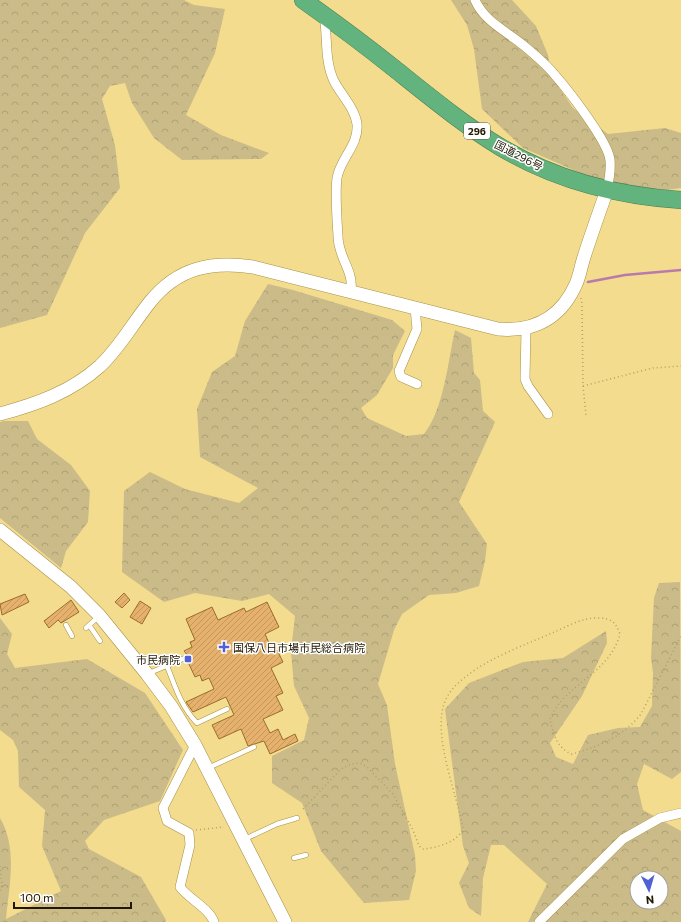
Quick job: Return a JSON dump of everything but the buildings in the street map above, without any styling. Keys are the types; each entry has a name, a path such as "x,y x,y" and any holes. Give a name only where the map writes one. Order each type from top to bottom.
{"highway":[{"name":"国道296号","path":"303,0 440,105 503,148 554,172 607,190 646,197 681,200"}],"street":[{"path":"0,414 35,404 60,394 79,382 118,348 150,301 162,290 187,272 217,265 253,267 498,329 526,329 546,321 570,296 577,282 607,190 610,159 605,145 554,73 511,35 487,18 475,0"},
{"path":"324,15 327,30 326,45 328,61 334,81 353,112 357,125 352,148 337,177 338,238 340,253 352,281 351,292"},
{"path":"415,308 417,328 399,371 401,377 417,384"},
{"path":"526,329 525,379 528,386 548,414"},
{"path":"0,530 71,587 99,615 172,706 195,745 284,922"},
{"path":"195,745 164,808 167,821 189,833 190,845 180,887 188,897 212,916 214,922"},
{"path":"538,922 623,839 660,818 681,813"}],"lane":[{"path":"99,615 88,626 100,640"},
{"path":"66,625 72,636"},
{"path":"147,674 185,658"},
{"path":"167,666 180,699 188,714 197,723 227,709"},
{"path":"206,768 254,747"},
{"path":"242,840 277,824 297,818"},
{"path":"294,858 306,855"}],"path":[{"path":"577,282 582,304 582,386 586,415"},
{"path":"582,386 653,368 681,366"},
{"path":"304,809 341,769 351,764 360,763 367,767 393,794 419,846 423,849 456,839 461,835 463,829 446,755 442,734 441,716 447,695 455,685 469,673 518,648 582,620 598,618 612,621 620,634 610,657 558,703 550,719 553,734 561,747 572,754 598,747 634,722 644,709 681,636"},
{"path":"189,833 207,828 235,826"},
{"path":"0,866 2,884 0,892"}],"green space":[{"path":"0,0 184,0 194,5 225,9 215,53 186,115 221,135 269,153 261,159 182,160 154,138 132,103 125,83 110,86 102,99 115,145 120,188 85,233 47,315 0,328"},
{"path":"451,0 512,0 536,26 548,55 552,77 573,108 608,134 665,128 681,133 681,188 652,192 615,188 523,148 482,109 474,49 467,25"},
{"path":"268,284 293,290 392,320 405,331 393,355 393,368 377,395 361,408 367,418 406,436 424,434 431,424 441,398 455,330 471,338 474,373 480,380 483,411 495,422 459,502 487,544 485,561 479,586 456,593 429,595 402,614 394,630 378,684 387,705 395,764 415,855 416,871 409,900 364,903 321,851 302,803 272,783 272,756 304,740 309,718 294,686 291,651 295,616 269,594 242,601 195,593 164,602 122,572 124,491 150,472 185,489 239,503 258,488 200,457 197,409 212,372 235,356 245,321"},
{"path":"28,421 37,439 71,465 90,491 88,522 66,551 61,568 0,518 0,422"},
{"path":"680,582 681,772 672,779 644,764 637,784 643,810 681,831 681,922 528,922 547,884 504,845 491,845 483,878 481,916 469,908 459,883 469,863 463,846 445,709 469,683 523,662 563,658 606,631 607,643 582,696 550,743 556,757 573,764 588,735 618,728 640,727 652,706 653,673 651,658 654,598 659,583"},
{"path":"0,618 12,634 7,654 15,668 87,659 145,693 183,750 160,801 104,820 85,841 89,849 141,877 166,920 165,922 0,922 0,818 6,830 11,855 6,919 61,891 42,846 45,810 19,787 18,751 13,740 0,730"}],"waterway":[{"path":"588,282 625,275 681,270"}],"place":[{"name":"国保八日市場市民総合病院","path":"224,647"},
{"name":"市民病院","path":"188,659"}]}
